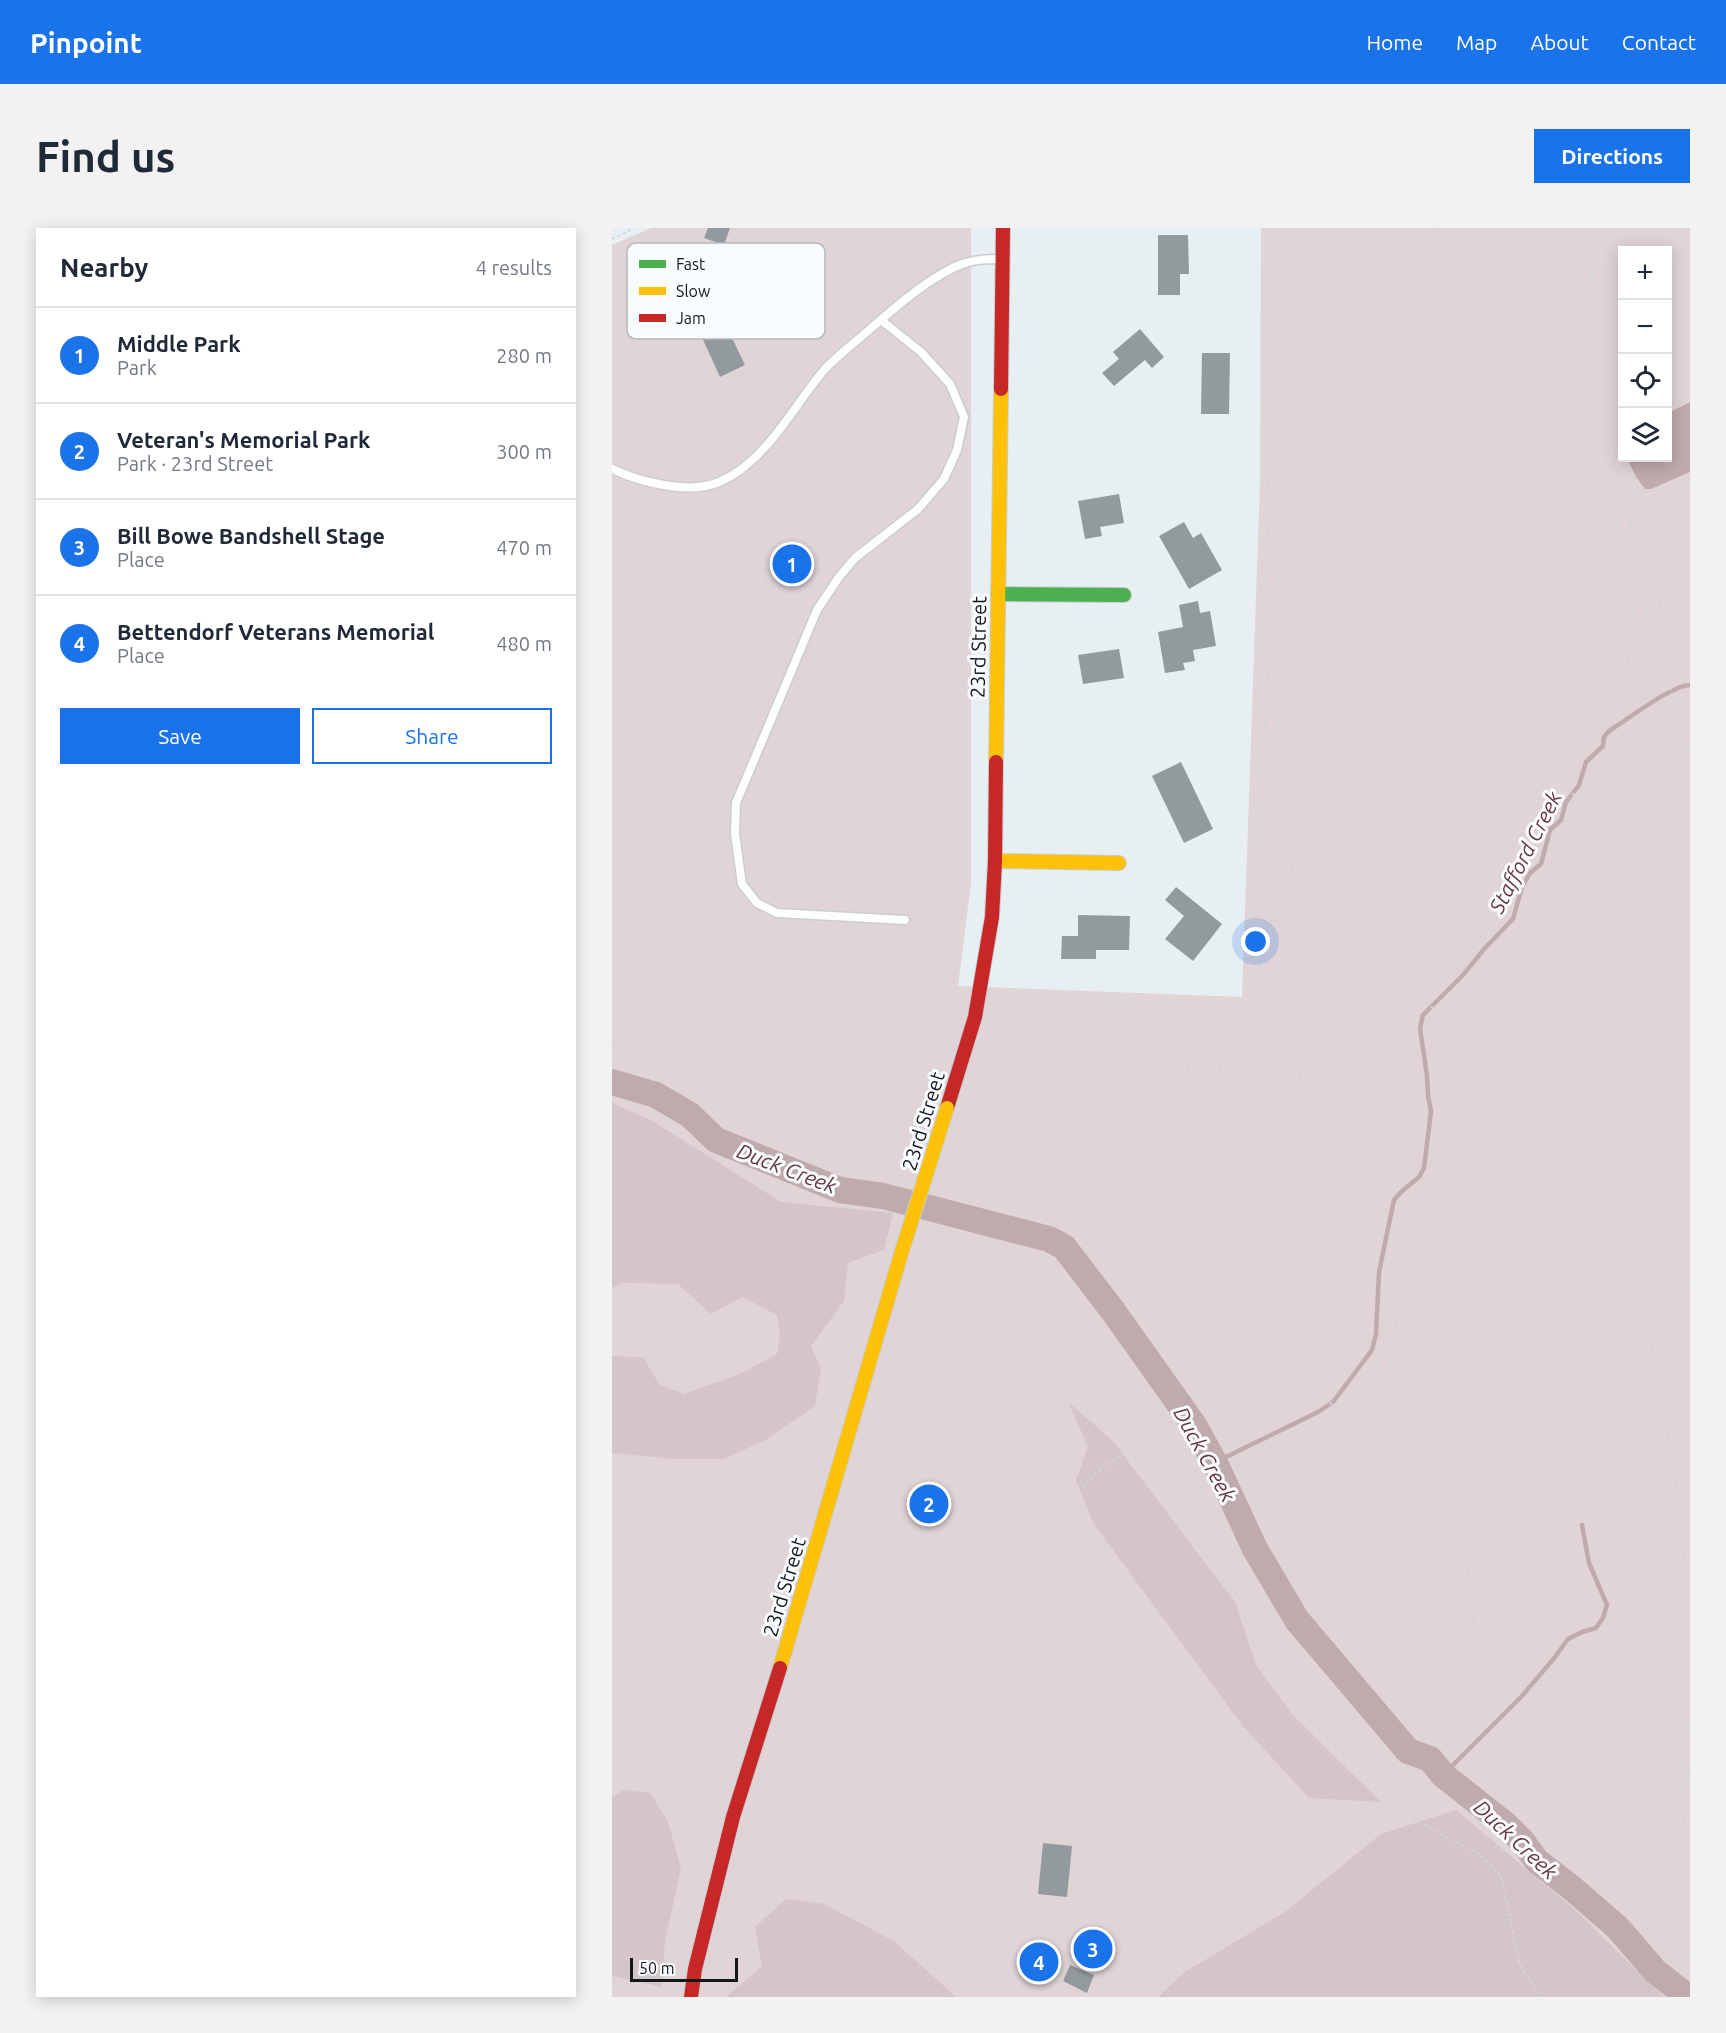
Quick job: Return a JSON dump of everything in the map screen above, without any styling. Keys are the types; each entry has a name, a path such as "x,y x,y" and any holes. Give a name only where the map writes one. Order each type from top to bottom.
{"street":[{"name":"23rd Street","path":"691,1997 695,1969 733,1817 799,1606 902,1254 975,1017 992,917 995,861 1003,228"},
{"path":"998,594 1124,596"},
{"path":"995,861 1119,862"}],"lane":[{"path":"612,469 670,486 688,488 718,483 750,463 825,369 900,303 961,264 984,259 1003,259"},
{"path":"881,320 921,352 950,384 964,417 957,450 944,479 918,509 855,558 839,577 818,610 736,803 735,834 742,884 757,903 777,913 905,920"}],"path":[{"path":"612,238 635,228"},
{"path":"1439,228 1423,298 1412,327 1407,333 1397,337 1387,336 1360,301 1350,293 1328,286 1302,291 1294,295 1277,311 1266,332 1264,401 1275,446 1268,480 1266,584 1268,679 1262,778 1276,828 1291,858 1292,873 1265,936 1251,1002 1233,1027 1224,1048 1220,1065 1221,1093 1219,1097 1211,1098 1203,1095 1189,1071 1174,1038 1160,1017 1161,1008 1165,1005 1173,1005 1180,1014 1189,1071 1197,1157 1246,1236 1268,1291 1291,1362 1369,1443 1377,1459 1380,1488 1384,1501 1454,1598 1538,1694 1550,1711 1560,1756 1581,1771 1631,1788 1645,1789 1661,1783 1690,1762"},
{"path":"1345,952 1295,1014 1293,1020 1301,1083 1317,1097 1328,1102 1344,1103 1372,1092 1381,1078 1400,1005 1420,977 1434,947 1455,924 1472,900 1493,847 1499,802 1509,772 1508,734 1492,680 1494,659 1504,613 1545,488 1553,456 1587,366 1592,339 1593,295 1582,228"},
{"path":"1627,246 1635,228"},
{"path":"1618,404 1608,416 1605,432 1609,457 1628,491 1631,507 1627,575 1633,601 1633,615 1626,675 1619,688 1560,745 1557,758 1559,771 1585,816 1587,827 1582,880 1583,905 1598,934 1600,947 1591,985 1589,1006 1609,1080 1626,1105 1641,1118 1662,1131 1690,1143"},
{"path":"1690,480 1661,495 1653,547 1662,620 1662,667 1678,706 1690,752"},
{"path":"1474,1621 1465,1544 1434,1468 1407,1443 1402,1410 1391,1368 1391,1353 1413,1231 1437,1176 1456,1087 1470,1066 1504,1052 1508,1048 1514,1036 1536,949 1545,942 1544,928 1537,925 1531,931 1531,943 1536,949"},
{"path":"1412,989 1446,1020 1484,1019 1518,1013"},
{"path":"612,1045 727,1064 755,1075 812,1106 826,1109 841,1107 937,1080"},
{"path":"979,1071 982,1061 988,1054 994,1053 999,1056 1011,1077 1013,1137 1010,1143"},
{"path":"799,1098 820,1127 831,1132 919,1138"},
{"path":"948,1141 986,1148 1010,1143 1093,1169"},
{"path":"918,1255 918,1264 925,1269 981,1286 1002,1297 1020,1311 1046,1351 1130,1450 1232,1589 1259,1621 1271,1643 1274,1667 1284,1692 1342,1752 1413,1816 1449,1839 1481,1855 1502,1876 1520,1965 1541,1997"},
{"path":"1690,1282 1664,1269 1656,1268 1650,1277 1650,1331 1680,1527 1684,1595 1671,1635 1671,1658 1689,1720 1690,1733"},
{"path":"1056,1497 1070,1498 1080,1492 1095,1473 1130,1450"},
{"path":"1608,1534 1622,1567 1629,1604 1640,1615 1655,1619 1678,1614"},
{"path":"1690,1762 1681,1838 1669,1880 1690,1961"},
{"path":"1581,1771 1654,1866 1669,1880"}],"shaded area":[{"path":"651,228 971,228 971,883 958,986 1242,997 1260,482 1261,228 1690,228 1690,1997 612,1997 612,245"},
{"path":"1690,402 1690,472 1651,489 1645,489 1629,462 1672,462 1672,411"},
{"path":"612,1103 651,1120 781,1202 893,1213 884,1250 848,1263 844,1301 811,1346 821,1368 815,1406 764,1441 723,1459 675,1459 612,1453 612,1356 643,1357 659,1384 684,1394 742,1373 777,1354 780,1334 777,1315 742,1297 711,1314 678,1284 623,1283 612,1288"},
{"path":"1068,1402 1112,1440 1235,1602 1256,1665 1292,1714 1381,1802 1309,1798 1242,1725 1093,1523 1076,1480 1088,1446"},
{"path":"623,1790 650,1793 668,1822 681,1868 665,1941 662,1987 612,1976 612,1798"},
{"path":"1456,1810 1573,1908 1664,1997 1158,1997 1185,1972 1285,1912 1381,1834"},
{"path":"786,1899 824,1904 894,1941 956,1997 726,1997 762,1966 755,1927"}],"building":[{"path":"708,228 730,228 725,243 704,238"},
{"path":"1158,235 1188,235 1189,274 1180,274 1180,295 1158,295"},
{"path":"1140,329 1164,357 1152,368 1145,360 1114,386 1102,373 1119,359 1113,352"},
{"path":"703,339 733,339 745,365 720,377"},
{"path":"1202,353 1230,353 1229,414 1201,414"},
{"path":"1119,494 1124,523 1100,527 1102,536 1085,539 1078,501"},
{"path":"1184,522 1193,538 1201,533 1222,570 1189,589 1159,536"},
{"path":"1198,601 1200,613 1210,611 1216,646 1193,650 1195,661 1183,663 1185,670 1165,673 1158,632 1183,627 1179,605"},
{"path":"1119,649 1124,678 1083,684 1078,655"},
{"path":"1181,762 1213,829 1184,843 1152,776"},
{"path":"1176,887 1222,924 1193,961 1165,939 1184,916 1165,900"},
{"path":"1078,915 1130,916 1129,950 1096,950 1096,959 1061,959 1062,936 1078,936"},
{"path":"1043,1843 1072,1846 1067,1897 1038,1894"},
{"path":"1082,1929 1112,1942 1085,1962"},
{"path":"1070,1965 1094,1975 1087,1993 1063,1981"}],"waterway":[{"name":"Stafford Creek","path":"1216,1465 1226,1457 1318,1412 1333,1402 1372,1350 1376,1334 1379,1272 1394,1200 1419,1177 1424,1168 1431,1111 1420,1028 1423,1015 1463,975 1513,919 1522,887 1530,873 1541,864 1550,830 1561,820 1566,802 1579,785 1586,762 1603,746 1604,737 1609,731 1661,697 1690,685"},
{"name":"Duck Creek","path":"612,1082 656,1095 690,1115 716,1140 840,1190 883,1196 1049,1239 1064,1247 1113,1311 1194,1425 1216,1465 1255,1549 1297,1620 1408,1751 1430,1759 1443,1775 1505,1824 1537,1861 1618,1928 1655,1971 1688,1997"},
{"path":"1443,1775 1522,1696 1568,1639 1596,1628 1603,1618 1607,1605 1589,1563 1582,1525"}],"traffic: fast":[{"path":"998,594 1124,595"}],"traffic: slow":[{"path":"996,762 1001,389"},
{"path":"995,861 1119,863"},
{"path":"901,1254 947,1108"},
{"path":"780,1668 901,1254"}],"traffic: jam":[{"path":"1001,389 1003,228"},
{"path":"947,1108 975,1017 992,917 996,762"},
{"path":"691,1997 695,1969 733,1817 780,1668"}],"place":[{"name":"Middle Park","path":"792,564"},
{"name":"Veteran's Memorial Park","path":"929,1504"},
{"name":"Bill Bowe Bandshell Stage","path":"1093,1949"},
{"name":"Bettendorf Veterans Memorial","path":"1039,1962"}]}
